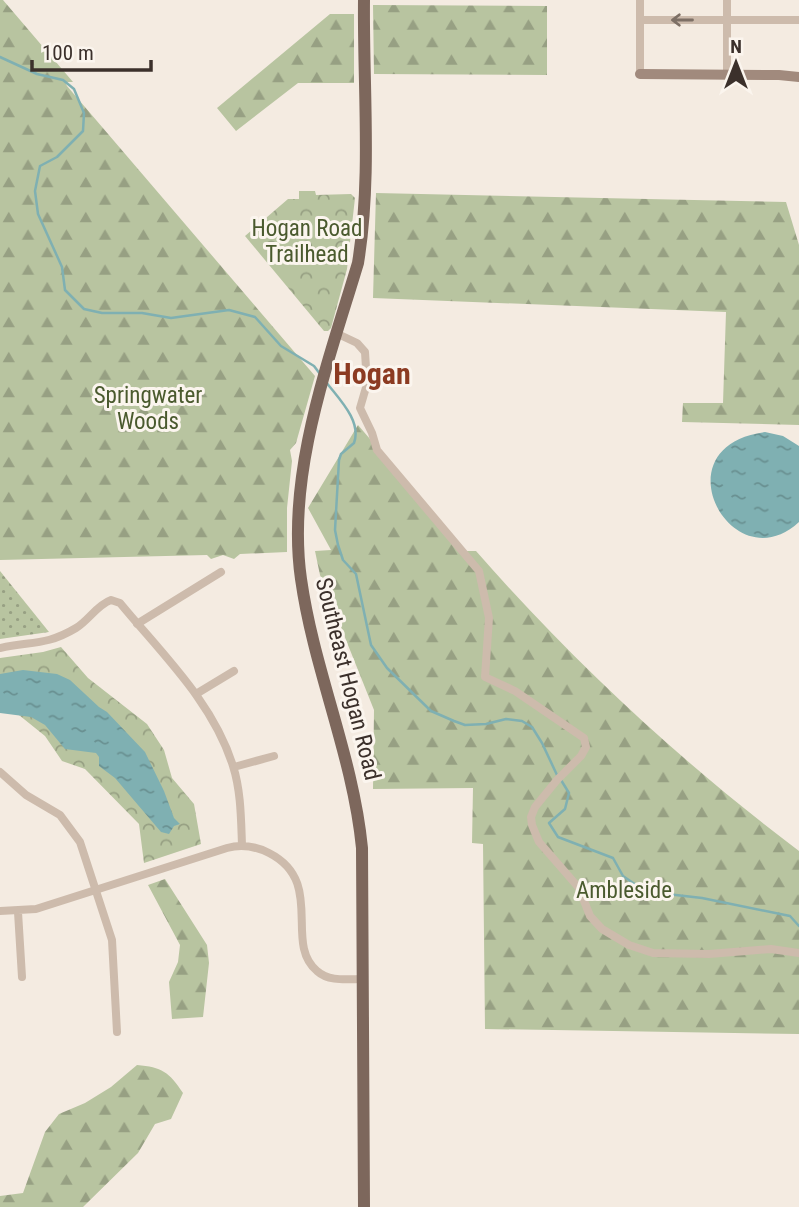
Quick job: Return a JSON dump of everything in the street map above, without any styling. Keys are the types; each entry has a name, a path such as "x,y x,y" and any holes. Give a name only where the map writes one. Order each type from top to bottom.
{"main road":[{"name":"Southeast Hogan Road","path":"364,0 364,212 358,263 328,366 300,479 298,541 301,578 310,626 348,765 359,820 363,872 364,1207"}],"street":[{"path":"640,0 640,74 799,77"},
{"path":"727,0 727,74"},
{"path":"640,20 799,20"},
{"path":"338,334 357,344 365,352 367,384 360,408 377,450 480,571 489,618 485,677 515,691 584,738 586,747 535,807 531,817 540,842 579,888 590,916 602,929 629,945 653,953 709,954 771,949 799,953"},
{"path":"137,624 221,572"},
{"path":"0,648 43,643 79,627 103,603 111,600 120,603 196,694 223,739 234,767 240,796 242,845"},
{"path":"196,694 234,671"},
{"path":"234,767 274,756"},
{"path":"0,772 26,795 60,815 80,842 114,952 117,1032"},
{"path":"0,911 36,909 195,857 242,845 274,856 292,873 302,896 304,949 313,967 329,978 363,979"},
{"path":"18,912 22,977"}],"green space":[{"name":"Springwater Woods","path":"0,0 3,0 73,82 65,82 67,86 315,376 296,443 290,450 292,461 287,508 287,552 240,554 234,559 223,555 211,559 207,555 0,560"},
{"path":"373,5 547,6 547,75 374,74"},
{"path":"330,14 354,14 354,83 298,83 236,131 217,108"},
{"name":"Hogan Road Trailhead","path":"299,191 315,191 316,195 351,194 355,198 347,269 328,331 324,331 245,236 288,199 299,199"},
{"path":"376,193 786,202 799,245 799,425 682,422 683,403 723,403 726,312 373,298"},
{"name":"Ambleside","path":"358,425 466,551 476,551 590,671 712,782 799,851 799,1034 485,1029 483,844 472,843 473,788 373,789 374,710 320,575 315,551 331,550 308,508"},
{"path":"0,571 49,632 0,639"},
{"path":"61,647 88,678 147,724 164,750 172,778 194,804 201,844 144,863 139,824 85,769 62,761 45,736 9,707 0,692 0,658"},
{"path":"165,879 207,945 209,963 203,1017 172,1019 169,982 178,962 180,945 148,885"},
{"path":"137,1065 164,1072 183,1093 171,1119 155,1124 138,1153 83,1207 0,1207 0,1196 23,1193 45,1132 59,1114 85,1103 111,1087"}],"water":[{"path":"765,432 783,436 799,446 799,522 774,537 750,536 730,524 716,505 711,483 715,461 733,442"},
{"path":"23,670 57,674 70,680 107,712 145,752 174,818 180,824 174,826 169,834 161,832 115,778 99,766 96,753 65,749 45,725 31,717 0,713 0,674"}],"waterway":[{"path":"0,57 37,74 63,80 74,89 84,113 83,131 57,157 40,166 35,191 38,214 62,267 65,290 84,309 102,313 142,313 171,318 229,310 255,317 281,346 314,366 320,374"},
{"path":"326,382 348,411 355,427 354,443 341,454 339,460 335,530 343,560 356,574 371,645 387,668 431,711 465,725 506,719 522,721 532,727 557,775"},
{"path":"561,780 569,793 565,809 549,823 558,837 613,858 623,876 636,885 667,894 702,898 790,916 799,926"}],"district":[{"name":"Hogan","path":"372,373"}]}
